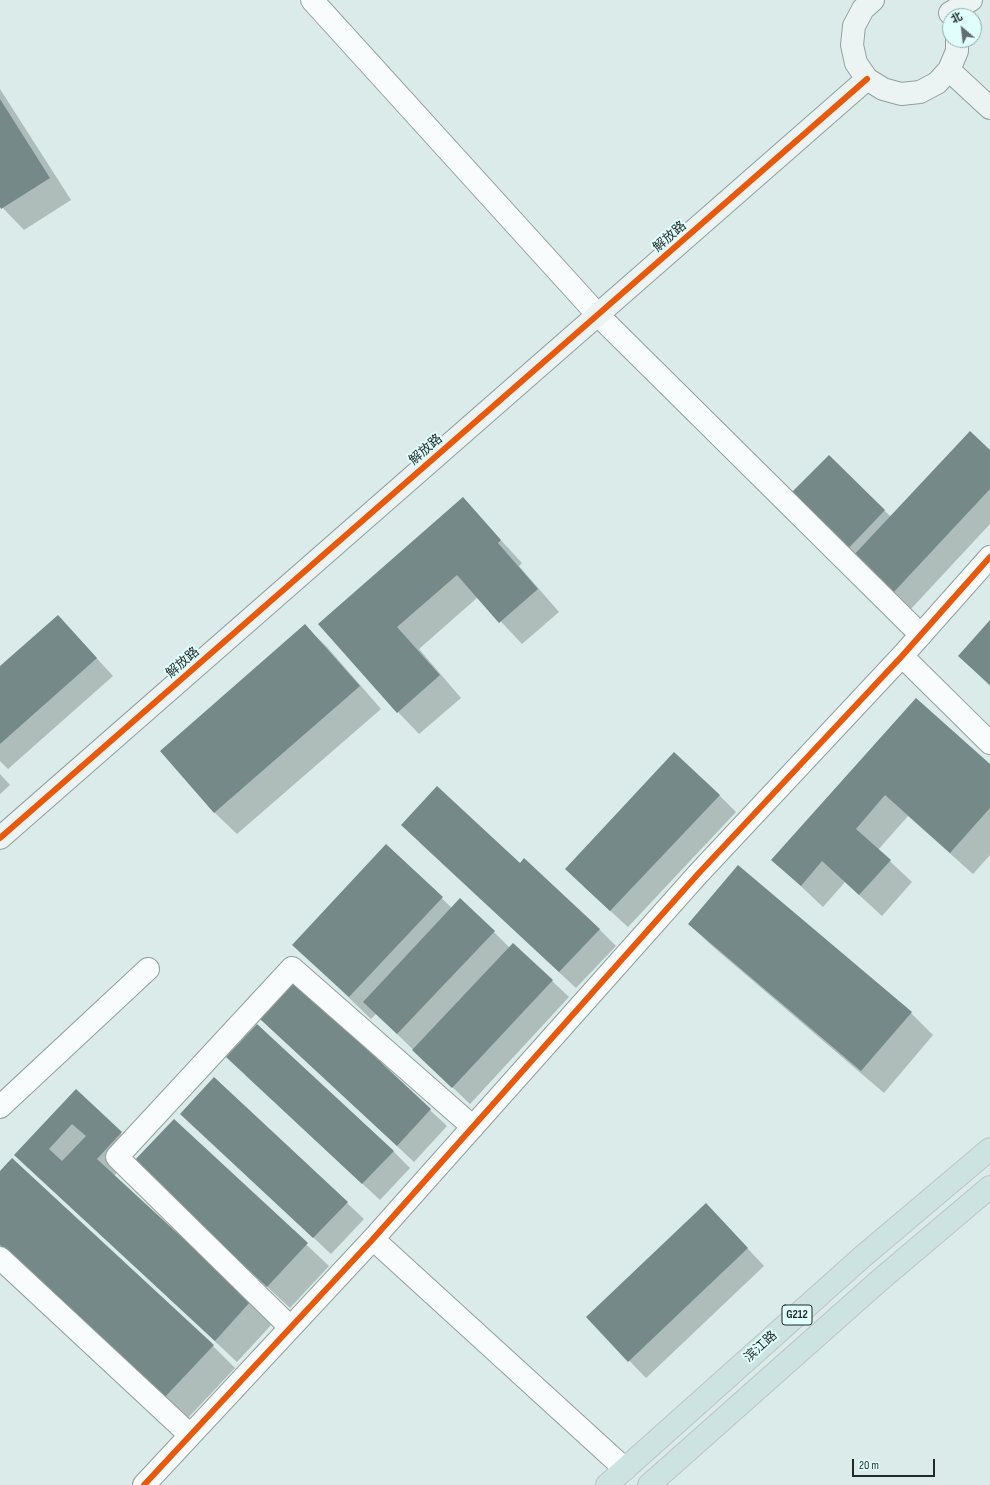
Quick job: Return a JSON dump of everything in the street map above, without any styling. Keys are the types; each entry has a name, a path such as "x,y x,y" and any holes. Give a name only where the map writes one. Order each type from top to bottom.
{"highway":[{"name":"滨江路","path":"607,1485 861,1258 990,1149"},
{"name":"G212","path":"649,1485 880,1280 990,1187"}],"street":[{"path":"312,0 598,315 921,635"},
{"path":"951,8 971,0"},
{"path":"863,3 854,26 852,45 856,63 867,79 883,89 901,94 920,92 937,83 949,70 957,48"},
{"path":"949,70 990,108"},
{"name":"解放路","path":"0,838 867,79"},
{"path":"144,1485 290,1327 374,1239 693,880 902,656 990,557"},
{"path":"902,656 990,743"},
{"path":"290,1327 117,1157 292,968 473,1126"},
{"path":"0,1107 148,969"},
{"path":"374,1239 625,1469"},
{"path":"0,1258 190,1435"}],"building":[{"path":"0,99 50,178 1,209 0,207"},
{"path":"970,431 990,450 990,489 892,594 852,557"},
{"path":"829,455 885,510 846,551 788,496"},
{"path":"463,497 501,540 498,543 538,589 499,623 457,575 397,627 440,675 397,713 318,624"},
{"path":"58,615 97,658 0,744 0,666"},
{"path":"990,620 990,685 958,656"},
{"path":"305,624 360,686 214,813 160,751"},
{"path":"916,698 990,764 990,808 950,853 885,795 856,829 891,860 859,895 822,861 801,886 771,860"},
{"path":"674,752 720,795 610,911 565,869"},
{"path":"437,786 520,863 524,858 600,929 559,972 401,825"},
{"path":"386,844 443,897 349,997 292,945"},
{"path":"738,865 912,1012 861,1071 688,924"},
{"path":"460,898 495,931 397,1034 363,1002"},
{"path":"513,943 553,980 452,1088 412,1050"},
{"path":"295,982 431,1109 397,1146 260,1019"},
{"path":"257,1024 394,1151 362,1184 226,1057"},
{"path":"214,1077 348,1202 313,1238 180,1114"},
{"path":"76,1089 122,1132 97,1159 251,1301 215,1341 14,1155","holes":["72,1124 86,1136 62,1161 49,1149"]},
{"path":"174,1119 308,1243 267,1287 133,1162"},
{"path":"12,1158 214,1345 164,1398 0,1245 0,1171"},
{"path":"706,1203 748,1248 628,1362 586,1317"}],"cycle path":[{"path":"0,838 867,79"},
{"path":"144,1485 373,1239 698,874 902,656 990,557"}]}
